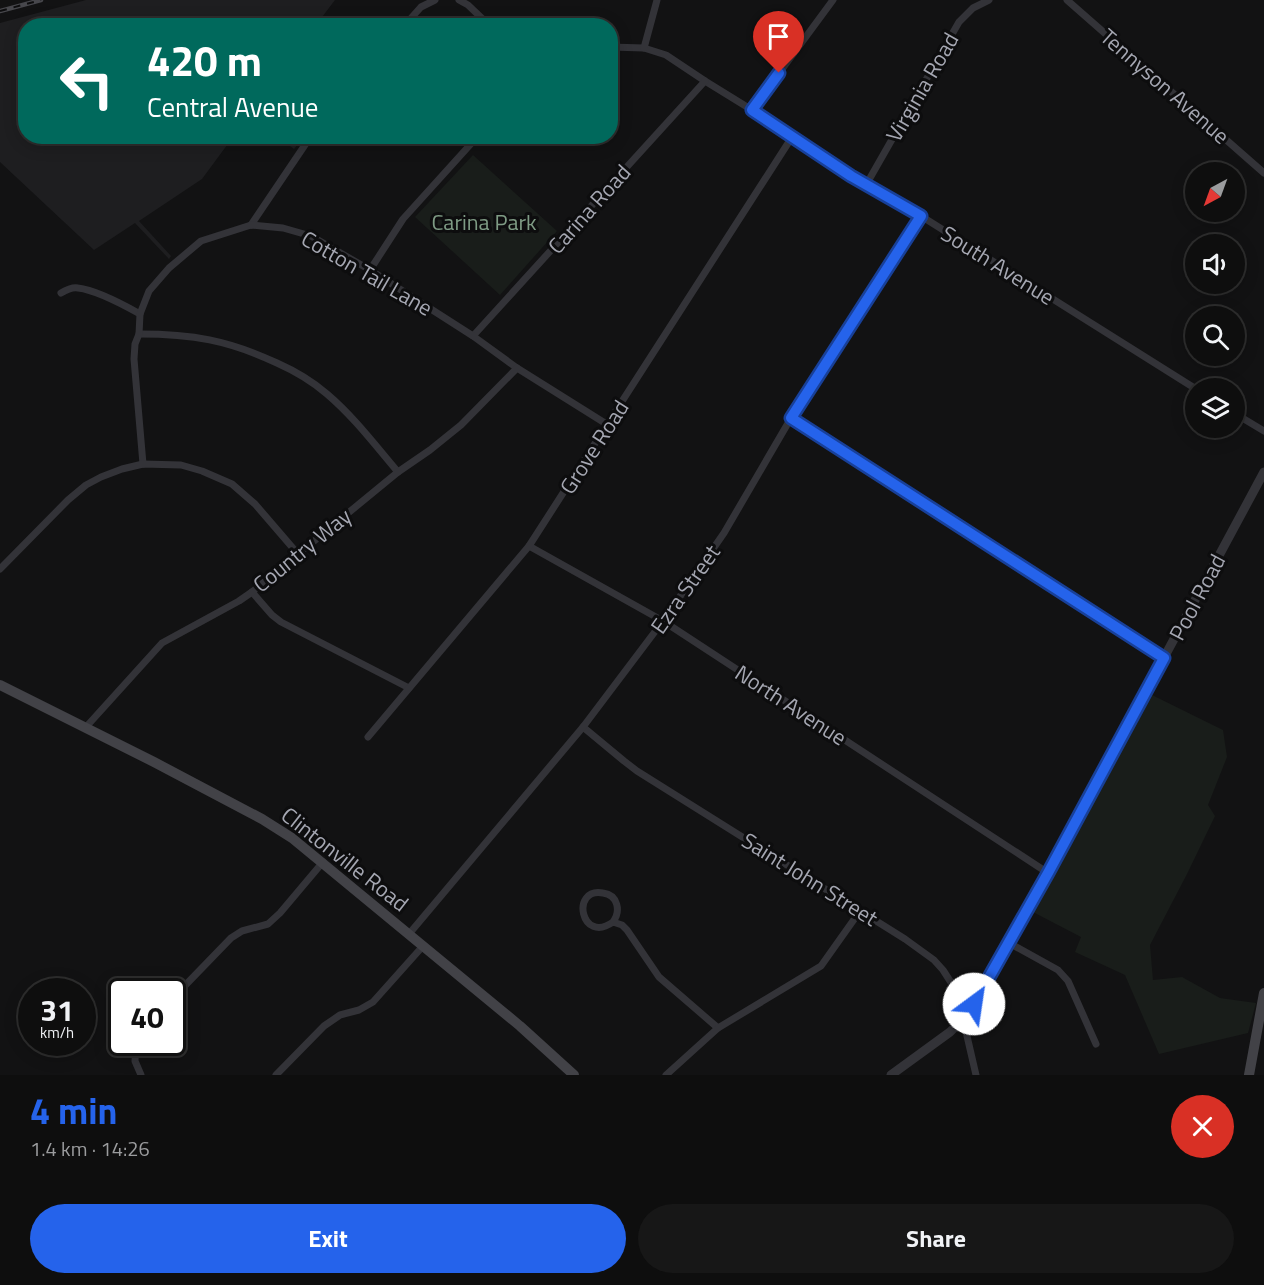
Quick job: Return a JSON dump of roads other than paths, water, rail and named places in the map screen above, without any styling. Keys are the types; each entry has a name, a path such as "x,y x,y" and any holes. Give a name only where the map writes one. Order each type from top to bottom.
{"main road":[{"name":"Clintonville Road","path":"0,684 262,819 291,837 520,1026 574,1075"},
{"path":"1249,1075 1264,993"}],"street":[{"path":"411,18 421,7 435,0"},
{"path":"459,0 482,18"},
{"path":"644,48 657,0"},
{"path":"752,110 833,0"},
{"name":"Virginia Road","path":"866,184 959,22 973,9 989,0"},
{"name":"Tennyson Avenue","path":"1067,0 1264,173"},
{"name":"South Avenue","path":"618,47 644,48 666,55 866,184 921,216 1185,382"},
{"name":"Carina Road","path":"473,336 705,81"},
{"name":"Grove Road","path":"368,737 529,546 792,137"},
{"path":"251,225 306,144"},
{"path":"370,270 403,219 471,144"},
{"name":"Ezra Street","path":"409,934 583,727 663,621 724,533 791,418 921,216"},
{"name":"Cotton Tail Lane","path":"143,464 134,359 140,314 149,291 169,268 201,241 251,225 284,228 311,236 370,270 473,336 517,368 608,425"},
{"path":"61,293 76,287 93,292 140,314"},
{"path":"139,334 174,334 215,340 250,350 295,371 326,392 350,415 398,472"},
{"name":"Country Way","path":"86,727 162,643 252,592 398,472 461,425 517,368"},
{"path":"791,418 1164,658"},
{"path":"1245,420 1264,431"},
{"path":"0,569 86,484 122,469 143,464 181,465 232,484 255,504 297,554"},
{"name":"Pool Road","path":"891,1075 943,1037 964,1018 980,995 1264,472"},
{"name":"North Avenue","path":"529,546 663,621 1048,873"},
{"path":"252,592 281,622 409,688"},
{"name":"Saint John Street","path":"583,727 637,771 918,947 937,963 955,989 962,1006 976,1075"},
{"path":"186,985 231,938 242,931 268,924 323,862"},
{"path":"613,922 618,910 613,898 601,892 588,897 582,907 582,912 588,922 592,926 603,927 613,922 622,925 659,977 718,1028"},
{"path":"666,1075 718,1028 821,966 860,910"},
{"path":"1009,944 1058,970 1068,981 1096,1044"},
{"path":"276,1075 324,1026 340,1015 359,1010 374,1002 423,946"},
{"path":"135,1056 141,1075"}],"railway":[{"path":"0,11 41,0"}],"park label":[{"name":"Carina Park","path":"484,222"}]}
